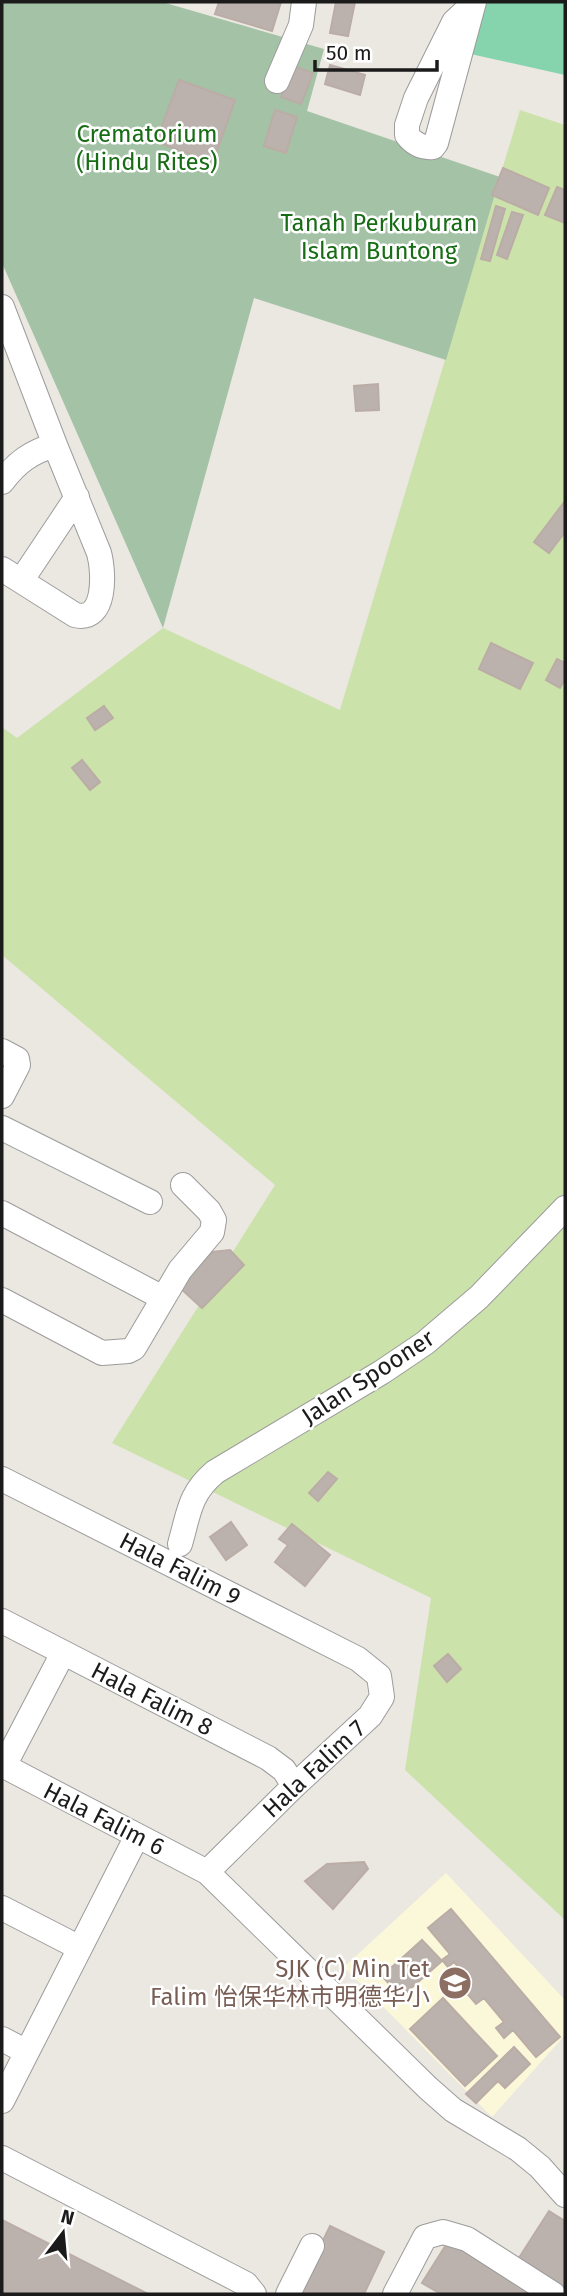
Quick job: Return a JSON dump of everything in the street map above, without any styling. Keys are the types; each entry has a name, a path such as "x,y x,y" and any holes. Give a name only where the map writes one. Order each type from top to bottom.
{"street":[{"path":"277,82 301,25 304,2"},
{"path":"473,3 436,143 433,147 423,147 413,143 407,135 407,125 416,98 454,22 473,3"},
{"path":"4,323 77,497 99,553 104,584 93,610 86,615 75,615 12,575 77,497"},
{"path":"2,482 24,458 55,445"},
{"path":"2,1051 17,1059 18,1065 2,1096"},
{"path":"2,1128 150,1202"},
{"path":"2,1300 102,1353 134,1348 180,1270 212,1232 214,1220 209,1211 183,1185"},
{"name":"Jalan Spooner","path":"180,1544 193,1497 201,1483 425,1343 479,1297 565,1208"},
{"path":"2,1213 163,1298"},
{"name":"Hala Falim 9","path":"2,1480 358,1659"},
{"name":"Hala Falim 8","path":"2,1621 268,1758 284,1770 295,1786"},
{"path":"3,1766 63,1653"},
{"name":"Hala Falim 7","path":"207,1872 370,1716 382,1697 379,1676 358,1659"},
{"name":"Hala Falim 6","path":"3,1766 207,1872 428,2088 453,2110 518,2149 540,2167 565,2195"},
{"path":"2,2101 138,1836"},
{"path":"2,1908 80,1948"},
{"path":"2,2039 27,2052"},
{"path":"2,2158 246,2284 254,2294"},
{"path":"395,2294 425,2236 443,2231 467,2239 553,2294"},
{"path":"288,2294 312,2246"}],"shaded area":[{"name":"SJK (C) Min Tet Falim 怡保华林市明德华小","path":"446,1873 565,2000 565,2035 492,2117 344,1967"}],"green space":[{"name":"Crematorium (Hindu Rites)","path":"2,2 162,2 324,49 307,111 500,177 446,360 254,298 163,628 2,263"},
{"path":"483,2 565,2 565,75 466,53"},
{"path":"520,110 565,125 565,1920 405,1770 431,1598 112,1443 275,1185 2,955 2,727 17,738 163,628 340,710"}],"building":[{"path":"219,2 281,2 272,31 215,14"},
{"path":"336,2 355,2 348,36 330,33"},
{"path":"330,65 365,75 360,95 325,84"},
{"path":"293,66 313,73 301,104 281,97"},
{"path":"179,80 235,100 213,162 156,142"},
{"path":"275,110 297,117 286,153 264,146"},
{"path":"503,168 549,188 538,215 492,195"},
{"path":"557,187 565,190 565,223 545,215"},
{"path":"496,206 505,209 490,261 481,259"},
{"path":"512,212 523,215 507,259 497,255"},
{"path":"378,384 379,410 356,411 354,386"},
{"path":"565,501 565,532 549,553 534,542"},
{"path":"491,643 533,663 520,689 479,669"},
{"path":"557,659 565,663 565,679 560,688 546,680"},
{"path":"104,706 113,718 95,730 87,718"},
{"path":"82,760 100,782 90,790 72,768"},
{"path":"230,1250 244,1265 202,1308 179,1287 212,1252"},
{"path":"328,1472 337,1479 318,1501 309,1493"},
{"path":"231,1522 247,1545 226,1560 210,1537"},
{"path":"292,1524 330,1555 305,1586 275,1562 288,1545 279,1539"},
{"path":"448,1654 461,1669 447,1682 434,1666"},
{"path":"364,1862 368,1869 333,1909 305,1881 327,1864"},
{"path":"451,1909 560,2037 536,2057 513,2030 504,2038 496,2028 504,2022 484,1998 476,2004 465,1991 473,1984 454,1962 448,1967 442,1960 450,1954 428,1928"},
{"path":"422,1940 442,1961 401,1997 382,1976"},
{"path":"443,1998 497,2056 465,2086 410,2029"},
{"path":"514,2047 530,2064 505,2088 498,2081 476,2103 466,2094"},
{"path":"549,2211 565,2221 565,2292 517,2261"},
{"path":"2,2220 148,2294 2,2294"},
{"path":"330,2226 384,2252 364,2294 297,2294"},
{"path":"451,2237 542,2294 441,2294 422,2283"}],"place":[{"name":"SJK (C) Min Tet Falim 怡保华林市明德华小","path":"455,1983"}],"park label":[{"name":"Tanah Perkuburan Islam Buntong","path":"379,237"}]}
